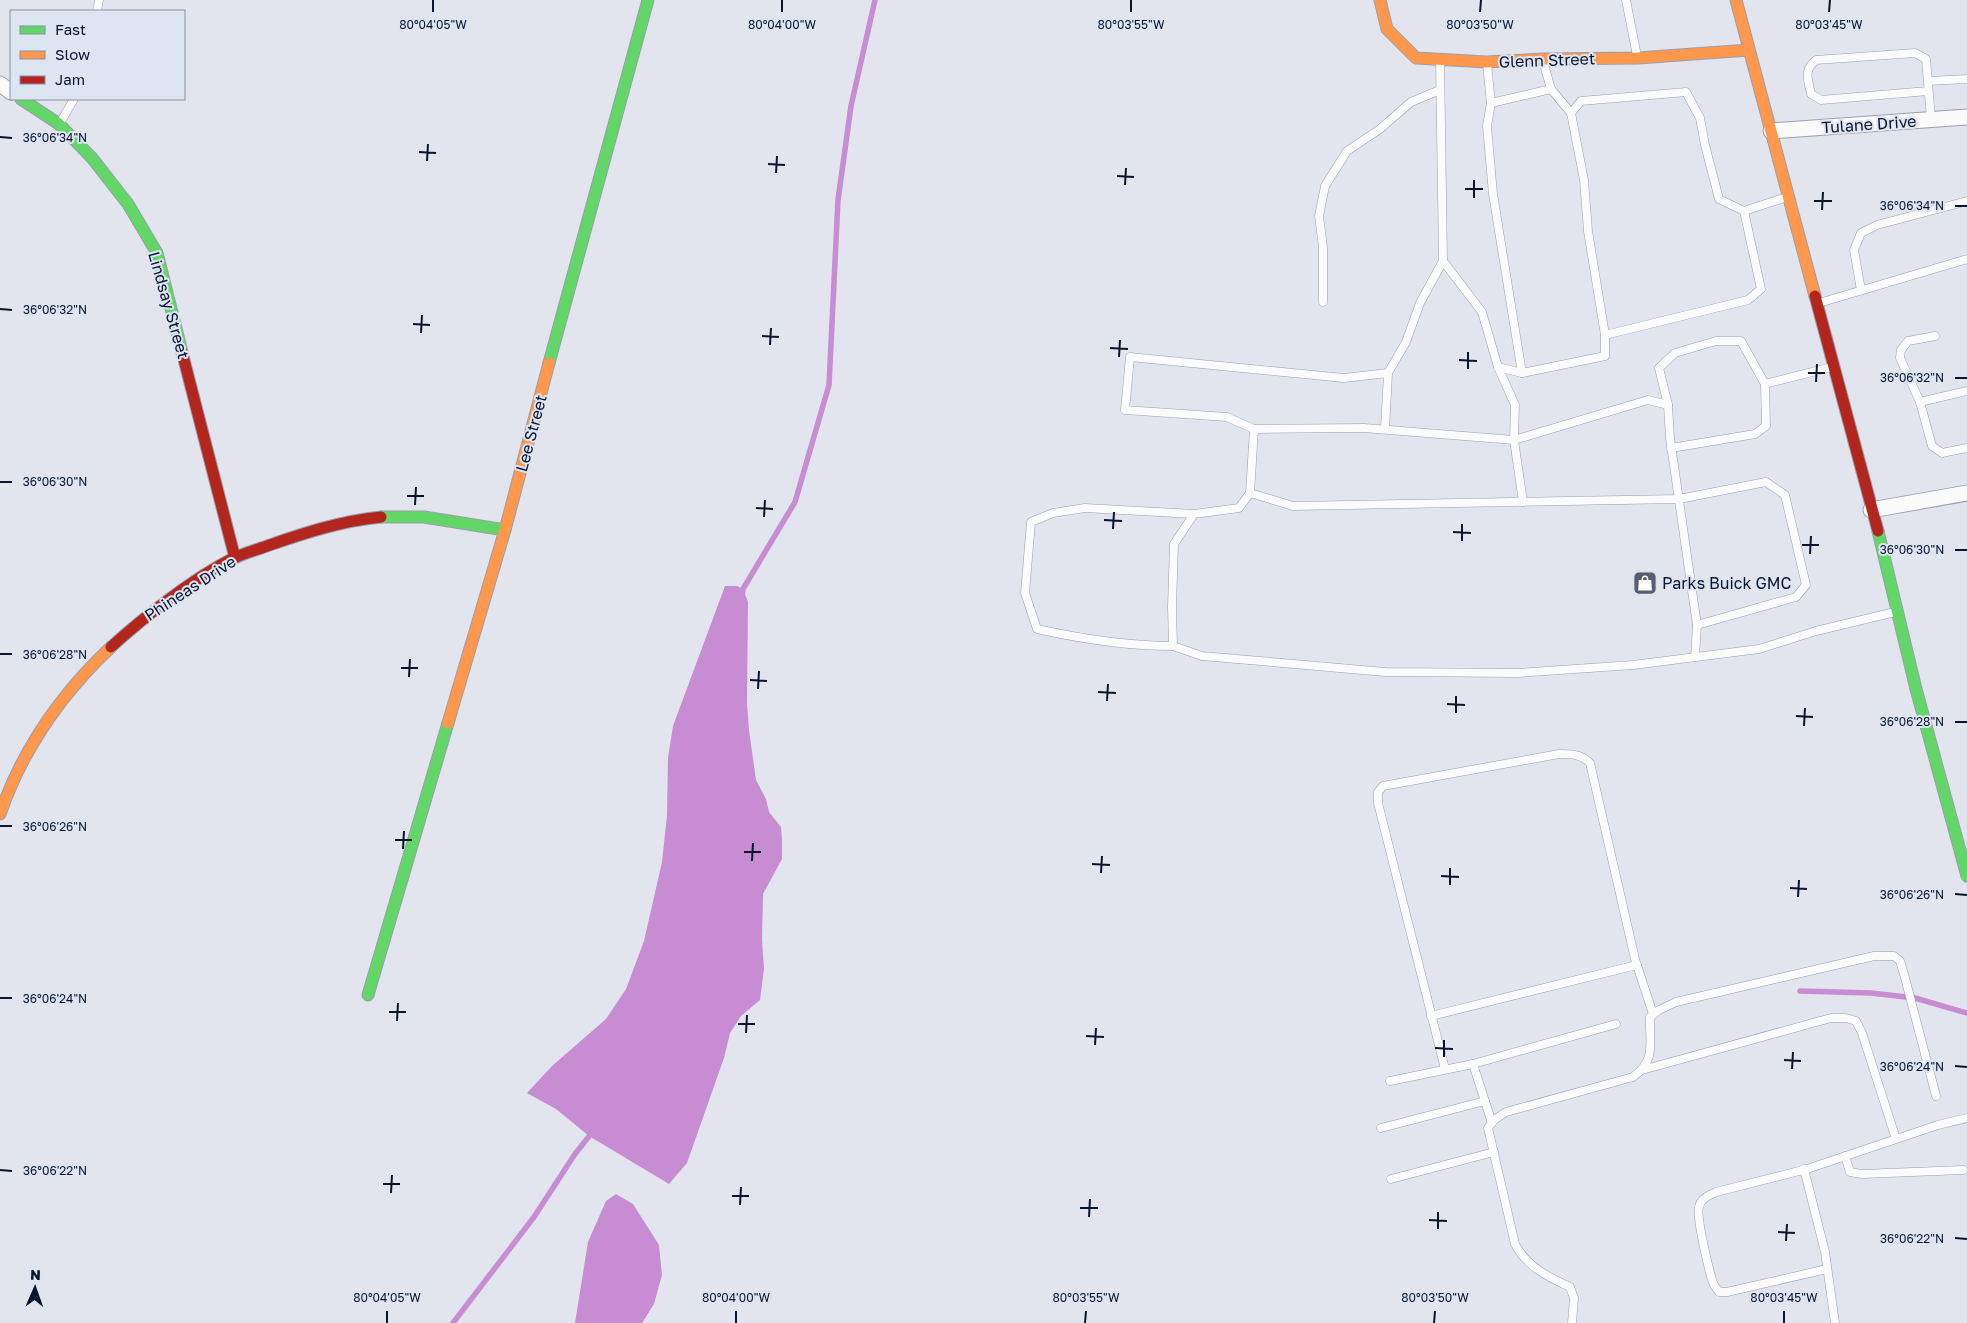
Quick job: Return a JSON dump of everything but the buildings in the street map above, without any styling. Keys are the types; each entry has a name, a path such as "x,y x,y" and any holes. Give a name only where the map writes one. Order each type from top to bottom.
{"street":[{"name":"Lee Street","path":"368,995 505,530 644,0"},
{"name":"Glenn Street","path":"1380,0 1387,28 1416,58 1486,62 1638,58 1749,50"},
{"path":"1736,0 1915,675 1916,689 1964,856 1967,876"},
{"name":"Lindsay Street","path":"23,100 59,124 92,158 128,204 156,253 235,558"},
{"name":"Tulane Drive","path":"1771,131 1967,117"},
{"path":"1871,510 1967,493"},
{"name":"Phineas Drive","path":"0,814 11,784 26,753 44,724 75,684 104,653 142,619 235,558 327,525 396,516 430,518 505,530"}],"lane":[{"path":"1626,0 1638,58"},
{"path":"1928,90 1821,100 1811,94 1807,73 1809,66 1816,60 1915,53 1926,59 1931,119"},
{"path":"1498,367 1522,373 1605,356 1605,335 1588,231 1584,180 1571,113 1551,89 1543,59"},
{"path":"1385,429 1388,373 1406,342 1420,303 1443,261 1440,60"},
{"path":"1486,62 1491,103 1488,126 1493,194 1522,373"},
{"path":"1928,82 1967,79"},
{"path":"1491,103 1551,89"},
{"path":"1324,302 1323,247 1319,216 1325,186 1347,151 1380,129 1411,102 1440,90"},
{"path":"1571,113 1581,101 1686,92 1700,118 1719,199 1744,211 1789,197"},
{"path":"59,124 73,100"},
{"path":"1861,290 1854,250 1861,233 1877,225 1967,201"},
{"path":"1605,335 1748,300 1761,289 1744,211"},
{"path":"1817,304 1967,259"},
{"path":"1443,261 1482,312 1498,367 1515,405 1514,440 1523,502"},
{"path":"1935,336 1908,341 1901,350 1900,358 1920,402 1932,446 1942,452 1967,448"},
{"path":"1671,448 1755,434 1766,426 1765,384 1741,342 1716,342 1675,353 1658,368 1668,405 1671,448 1697,625 1695,657"},
{"path":"1388,373 1344,378 1130,357 1125,410 1227,417 1254,429 1364,428 1514,440 1648,400 1668,405"},
{"path":"1765,384 1834,366"},
{"path":"1920,402 1967,391"},
{"path":"1254,429 1250,492 1239,508 1194,514 1085,508 1053,513 1031,522 1025,592 1037,630 1139,646 1173,646 1202,656 1386,672 1518,673 1633,666 1759,649 1816,631 1898,611"},
{"path":"1250,492 1293,506 1523,502 1679,498 1766,482 1785,495 1806,585 1796,597 1697,625"},
{"path":"1173,646 1174,544 1194,514"},
{"path":"1445,1069 1378,803 1378,792 1383,786 1559,754 1572,754 1584,757 1590,763 1637,965 1653,1014"},
{"path":"1572,1323 1574,1298 1570,1287 1556,1281 1528,1263 1521,1256 1515,1244 1488,1128 1506,1112 1633,1077 1648,1063 1651,1046 1650,1017 1659,1010 1676,1002 1874,956 1894,956 1900,961 1936,1096"},
{"path":"1431,1016 1637,965"},
{"path":"1642,1070 1831,1018 1846,1018 1856,1021 1862,1033 1896,1139"},
{"path":"1390,1081 1473,1064 1616,1024"},
{"path":"1473,1064 1492,1123"},
{"path":"1381,1128 1485,1101"},
{"path":"1828,1269 1727,1292 1719,1292 1714,1285 1698,1219 1699,1207 1704,1198 1716,1192 1804,1169 1938,1125 1967,1118"},
{"path":"1391,1179 1494,1152"},
{"path":"1845,1156 1850,1172 1862,1174 1963,1170"},
{"path":"1804,1169 1828,1269 1835,1323"}],"shaded area":[{"path":"725,586 737,586 743,589 748,602 747,703 749,730 756,780 766,799 769,812 781,827 782,859 763,894 762,940 764,969 760,1000 741,1016 730,1033 724,1058 687,1163 669,1184 589,1136 556,1109 527,1093 552,1066 606,1019 626,989 644,941 662,862 667,815 668,758 673,726"},
{"path":"616,1194 633,1204 659,1245 662,1275 654,1304 642,1323 575,1323 588,1242 606,1201"}],"waterway":[{"path":"742,597 743,589 795,502 829,385 838,200 851,106 875,0"},
{"path":"1800,991 1871,993 1915,998 1967,1013"},
{"path":"453,1323 534,1217 575,1154 594,1130"}],"traffic: fast":[{"path":"549,363 648,0"},
{"path":"23,100 59,124 92,158 128,204 157,253 182,352"},
{"path":"381,517 424,517 505,530"},
{"path":"1878,531 1916,689 1967,876"},
{"path":"368,995 448,723"}],"traffic: slow":[{"path":"1380,0 1387,29 1416,58 1486,62 1638,58 1749,50"},
{"path":"1736,0 1815,296"},
{"path":"448,723 505,530 549,363"},
{"path":"0,814 20,767 45,724 75,684 111,647"}],"traffic: jam":[{"path":"1815,296 1878,531"},
{"path":"182,352 235,558"},
{"path":"111,647 170,598 234,558 323,528 381,517"}],"place":[{"name":"Parks Buick GMC","path":"1645,583"}]}
